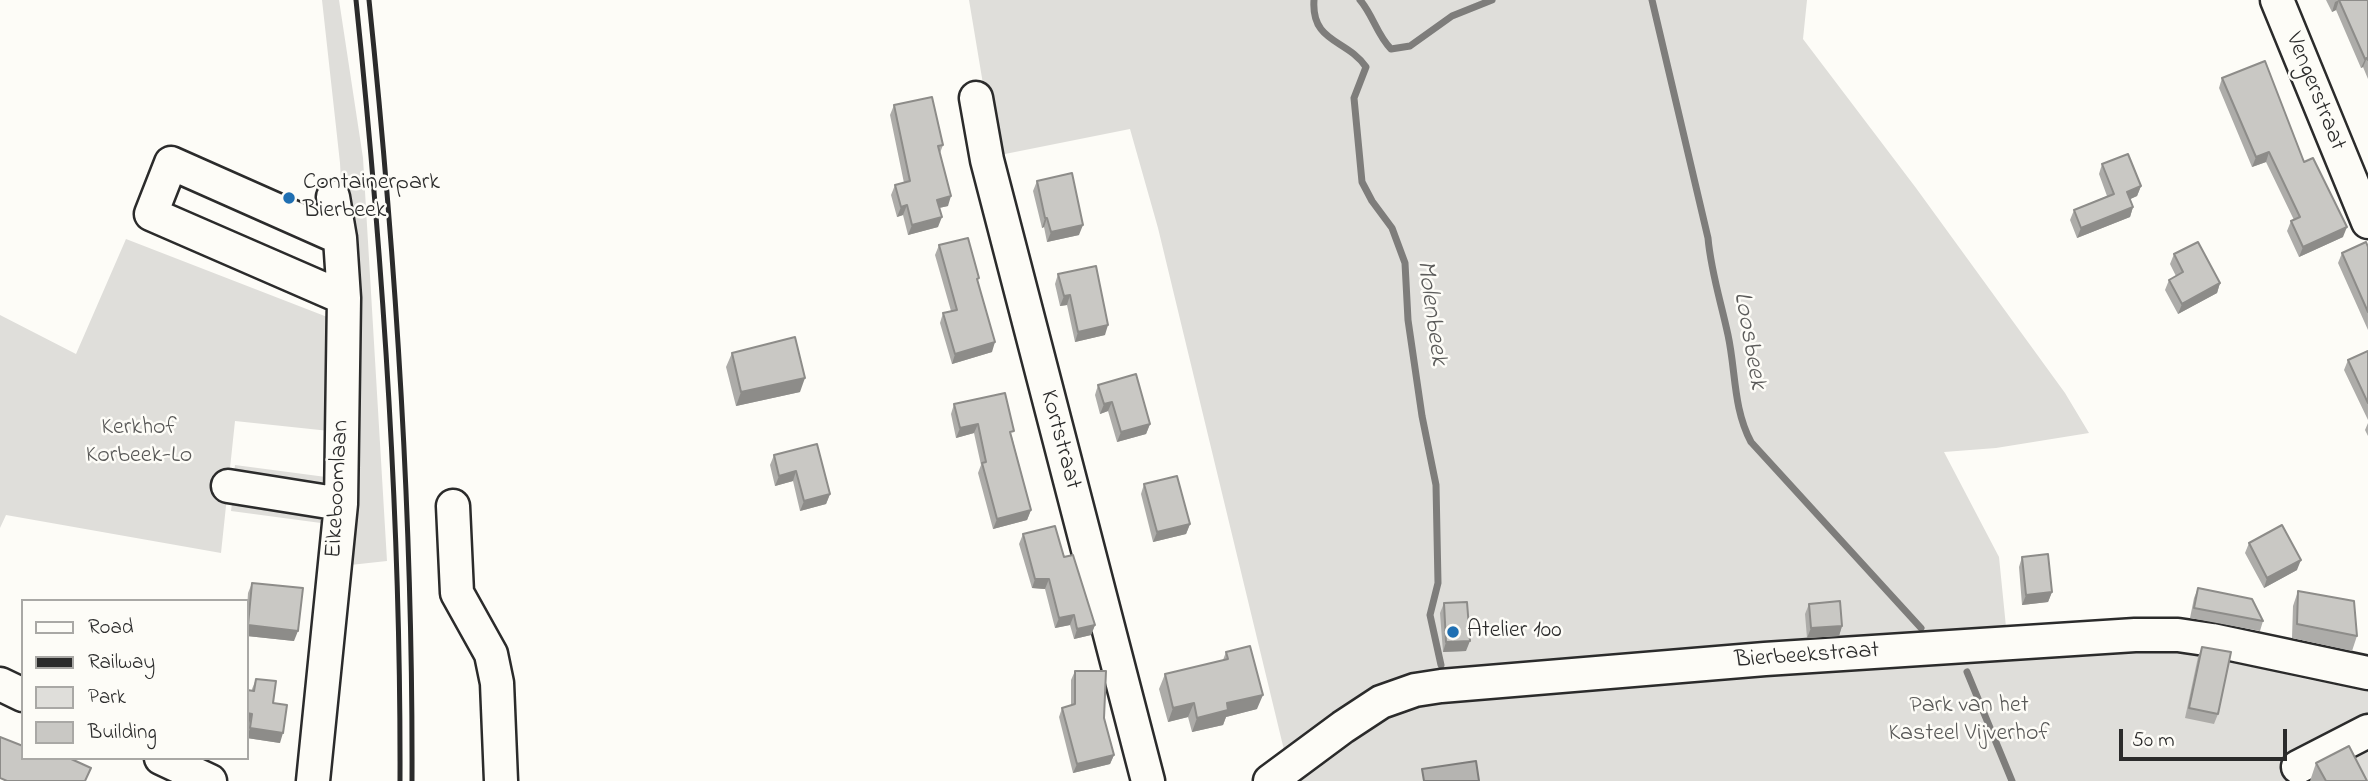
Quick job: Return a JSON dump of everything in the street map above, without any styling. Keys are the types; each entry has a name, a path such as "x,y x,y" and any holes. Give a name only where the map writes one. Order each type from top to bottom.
{"street":[{"name":"Vengerstraat","path":"2277,0 2368,222"},
{"name":"Kortstraat","path":"976,98 987,160 1148,781"},
{"path":"340,239 171,163 151,214 344,298"},
{"name":"Eikeboomlaan","path":"313,781 341,504 344,298 340,239 333,197"},
{"path":"228,486 341,504"},
{"path":"453,506 457,593 491,654 497,683 501,781"},
{"name":"Bierbeekstraat","path":"1270,781 1381,702 1441,686 1765,659 2135,635 2178,635 2212,640 2368,673"},
{"path":"0,684 21,694"},
{"path":"2298,767 2368,731"},
{"path":"165,760 210,781"}],"green space":[{"path":"322,0 339,0 363,158 387,561 341,566 348,299 340,163"},
{"path":"969,0 1807,0 1803,39 1916,188 2065,393 2089,433 1996,448 1944,452 1999,557 2006,627 1416,671 1364,693 1284,750 1158,228 1130,129 995,156"},
{"name":"Kerkhof Korbeek-Lo","path":"126,239 335,320 339,432 235,421 221,553 6,515 0,528 0,315 76,354"},
{"path":"235,465 326,477 324,493 233,481"},
{"path":"233,495 323,507 321,523 231,511"},
{"name":"Park van het Kasteel Vijverhof","path":"2176,646 2301,678 2368,691 2368,781 1295,781 1374,724 1406,707 1437,700 2020,655"}],"shaded area":[{"path":"1476,761 1479,781 1424,781 1422,769"}],"building":[{"path":"2339,0 2368,0 2368,60 2365,59"},
{"path":"2265,61 2304,162 2313,158 2347,227 2303,247 2291,221 2300,217 2269,152 2256,157 2222,78"},
{"path":"932,97 943,145 938,146 951,196 937,200 942,217 912,225 907,205 901,207 895,185 910,181 894,105"},
{"path":"2128,154 2141,186 2127,192 2133,207 2081,228 2074,210 2114,194 2102,164"},
{"path":"1072,173 1083,225 1051,232 1037,181"},
{"path":"968,238 995,342 955,354 943,313 957,310 939,245"},
{"path":"2198,242 2220,283 2182,304 2169,280 2183,272 2174,254"},
{"path":"2366,242 2368,247 2368,312 2342,253"},
{"path":"1096,266 1108,325 1078,332 1070,295 1064,296 1058,274"},
{"path":"795,337 805,378 741,392 732,353"},
{"path":"2368,351 2368,403 2348,360"},
{"path":"1136,374 1150,424 1121,432 1112,402 1104,404 1098,385"},
{"path":"1005,393 1014,431 1010,432 1031,510 997,519 982,463 986,462 978,424 960,428 954,404"},
{"path":"817,444 830,494 804,501 796,471 779,476 774,455"},
{"path":"1177,476 1190,524 1157,532 1144,484"},
{"path":"2282,525 2301,560 2267,578 2249,543"},
{"path":"1055,526 1064,557 1073,555 1095,625 1077,629 1074,615 1059,618 1049,579 1035,579 1023,534"},
{"path":"2048,554 2052,592 2026,595 2022,557"},
{"path":"252,583 303,588 298,631 248,625"},
{"path":"2198,588 2252,599 2263,621 2194,608"},
{"path":"2298,591 2354,601 2357,636 2297,624"},
{"path":"1840,601 1842,626 1811,628 1809,604"},
{"name":"Atelier 100","path":"1467,602 1470,641 1446,642 1444,603"},
{"path":"1250,646 1263,695 1227,703 1228,710 1197,718 1194,703 1173,708 1165,674 1228,659 1226,652"},
{"path":"2202,647 2231,652 2218,714 2189,708"},
{"path":"1075,671 1106,671 1104,718 1114,755 1077,764 1062,708 1075,704"},
{"path":"256,679 276,681 273,703 287,705 283,733 250,728 252,714 248,713 248,690 254,691"},
{"path":"0,737 21,745 21,760 73,760 91,768 85,781 7,781 0,778"},
{"path":"2349,746 2367,781 2326,781 2316,763"}],"waterway":[{"name":"Molenbeek","path":"1314,0 1318,25 1324,33 1366,67 1354,98 1362,182 1392,228 1405,263 1408,320 1422,416 1436,485 1438,583 1430,615 1441,665"},
{"name":"Loosbeek","path":"1360,0 1391,49 1410,46 1452,16 1492,0"},
{"name":"Loosbeek","path":"1652,0 1708,238 1745,429 1751,442 1921,628"},
{"name":"Loosbeek","path":"1967,672 2012,781"}],"railway":[{"path":"356,0 389,390 400,683 400,781"},
{"path":"369,0 401,390 410,585 412,781"}],"place":[{"name":"Containerpark Bierbeek","path":"289,198"},
{"name":"Atelier 100","path":"1453,632"}]}
